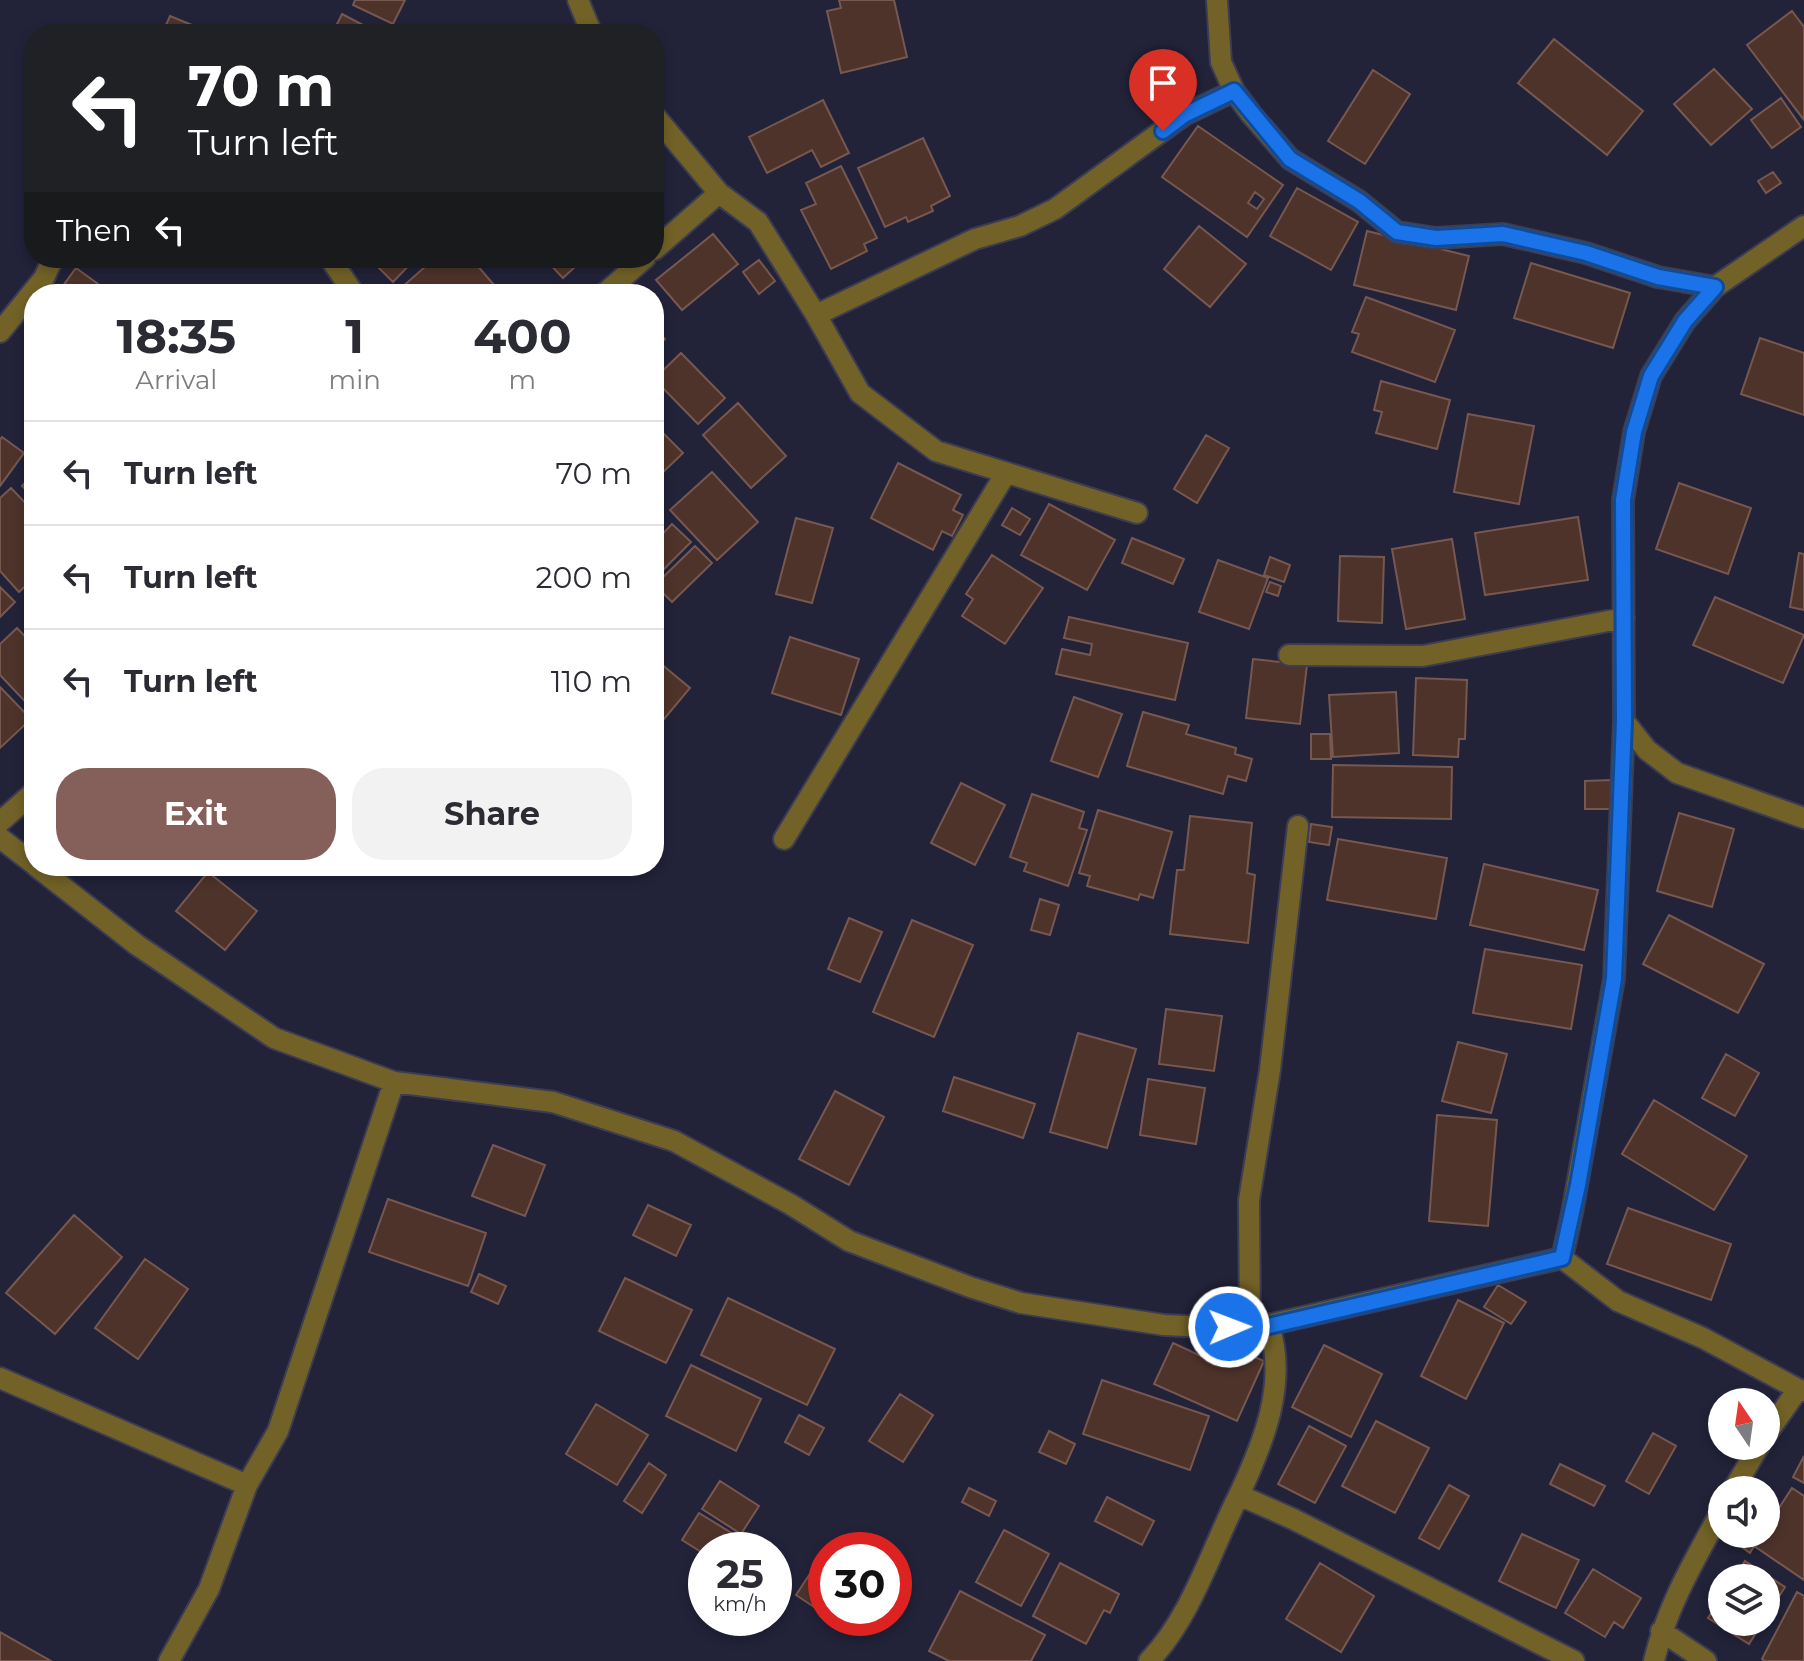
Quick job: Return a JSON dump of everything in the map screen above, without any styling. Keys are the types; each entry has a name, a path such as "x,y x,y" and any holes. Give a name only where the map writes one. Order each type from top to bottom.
{"street":[{"path":"578,0 588,24"},
{"path":"1217,0 1221,62 1234,91 1290,159 1359,201 1397,232 1436,238 1503,234 1586,253 1658,277 1715,287"},
{"path":"816,315 975,239 1020,226 1055,209 1184,115 1234,91"},
{"path":"664,127 719,193 758,222 860,393 936,451 1137,513"},
{"path":"664,241 719,193"},
{"path":"1562,1258 1614,979 1624,721 1623,500 1634,432 1651,376 1685,321 1715,287 1804,226"},
{"path":"615,284 634,268"},
{"path":"0,332 24,303"},
{"path":"784,839 1006,473"},
{"path":"1289,655 1423,656 1624,618"},
{"path":"1624,721 1647,750 1677,773 1804,818"},
{"path":"0,822 24,801"},
{"path":"1149,1661 1161,1649 1199,1582 1262,1446 1275,1384 1277,1362 1259,1328 1249,1200 1270,1070 1298,826"},
{"path":"0,838 24,857"},
{"path":"49,876 137,945 274,1038 394,1082 553,1102 674,1141 790,1204 849,1241 1021,1303 1164,1325 1259,1328 1562,1258"},
{"path":"169,1661 209,1589 247,1485 278,1431 394,1082"},
{"path":"1562,1258 1618,1301 1703,1338 1801,1390 1780,1417"},
{"path":"0,1378 247,1485"},
{"path":"1239,1495 1293,1519 1574,1661"},
{"path":"1654,1661 1661,1631 1675,1597 1708,1536"},
{"path":"1661,1631 1706,1661"}],"building":[{"path":"355,0 405,0 393,24 353,5"},
{"path":"839,0 894,0 907,57 841,73 827,11 841,8"},
{"path":"1792,11 1804,27 1804,120 1747,45"},
{"path":"342,14 361,24 337,24"},
{"path":"170,16 190,24 166,24"},
{"path":"1554,39 1643,111 1607,155 1518,83"},
{"path":"1714,69 1752,109 1711,145 1674,104"},
{"path":"1373,70 1410,94 1365,164 1328,141"},
{"path":"1781,98 1801,127 1772,148 1751,120"},
{"path":"823,100 849,153 821,167 812,150 767,173 749,137"},
{"path":"1198,126 1283,185 1247,237 1162,177","holes":["1255,192 1264,199 1257,209 1248,203"]},
{"path":"923,138 950,196 931,206 933,211 908,222 906,217 885,227 858,168"},
{"path":"841,166 877,238 864,244 867,251 831,269 801,210 816,204 806,183"},
{"path":"1773,172 1781,183 1766,193 1758,181"},
{"path":"1297,188 1358,222 1331,270 1270,236"},
{"path":"1199,226 1246,264 1210,307 1164,269"},
{"path":"1367,231 1469,256 1456,310 1354,285"},
{"path":"713,234 738,264 682,310 664,289 664,284 656,280"},
{"path":"759,260 775,281 759,294 743,272"},
{"path":"1531,263 1630,293 1613,348 1514,318"},
{"path":"76,268 98,284 64,284"},
{"path":"379,268 406,268 393,282"},
{"path":"424,268 480,268 493,284 406,284"},
{"path":"554,268 574,268 563,278"},
{"path":"1366,297 1455,330 1435,382 1352,352 1359,334 1352,332"},
{"path":"1760,338 1804,353 1804,415 1741,394"},
{"path":"681,353 725,398 698,424 664,389 664,369"},
{"path":"1381,381 1450,400 1437,449 1376,433 1382,412 1374,410"},
{"path":"738,403 786,456 751,488 703,435"},
{"path":"1468,414 1534,426 1519,504 1454,492"},
{"path":"664,434 683,453 664,471"},
{"path":"1206,435 1229,448 1197,503 1174,489"},
{"path":"2,437 24,453 0,486 0,440"},
{"path":"898,463 961,495 953,510 963,515 952,536 942,531 933,550 871,518"},
{"path":"712,472 758,522 717,560 670,510"},
{"path":"1679,483 1751,508 1728,574 1656,549"},
{"path":"11,488 24,502 24,587 19,592 0,571 0,498"},
{"path":"1049,504 1115,540 1087,590 1021,555"},
{"path":"1012,508 1030,519 1020,535 1002,525"},
{"path":"1578,517 1588,580 1485,595 1475,533"},
{"path":"796,518 833,528 812,603 776,594"},
{"path":"672,524 691,542 664,569 664,532"},
{"path":"1132,538 1184,559 1173,584 1122,563"},
{"path":"1452,539 1465,619 1406,629 1392,549"},
{"path":"695,546 712,563 672,602 664,594 664,576"},
{"path":"1799,553 1804,554 1804,610 1790,607"},
{"path":"992,555 1043,588 1005,644 962,616 973,599 966,594"},
{"path":"1340,556 1384,557 1382,623 1338,621"},
{"path":"1270,557 1290,565 1284,582 1264,575"},
{"path":"1218,560 1268,578 1249,629 1199,612"},
{"path":"1270,582 1281,586 1278,596 1266,592"},
{"path":"0,587 15,602 0,617"},
{"path":"1715,597 1804,635 1783,683 1693,645"},
{"path":"1069,617 1188,643 1175,700 1056,674 1062,649 1090,655 1092,644 1064,638"},
{"path":"17,628 24,635 24,700 0,675 0,644"},
{"path":"790,637 859,659 841,715 772,693"},
{"path":"1253,659 1307,665 1300,724 1246,718"},
{"path":"664,666 690,688 664,719"},
{"path":"1416,678 1467,680 1465,739 1459,739 1458,757 1413,755"},
{"path":"0,687 24,712 24,726 0,748"},
{"path":"1396,692 1399,753 1333,757 1329,695"},
{"path":"1074,697 1122,714 1098,777 1051,761"},
{"path":"1143,712 1189,725 1186,734 1236,748 1235,754 1252,759 1246,781 1228,776 1223,794 1127,766"},
{"path":"1311,734 1330,734 1331,759 1311,759"},
{"path":"1333,765 1452,767 1451,819 1332,817"},
{"path":"1611,780 1611,809 1585,809 1585,781"},
{"path":"961,783 1005,805 975,865 931,843"},
{"path":"1032,794 1084,812 1079,828 1087,830 1068,886 1024,871 1027,863 1010,857"},
{"path":"1098,810 1172,832 1153,898 1140,894 1138,900 1087,886 1090,876 1079,873"},
{"path":"1679,813 1734,829 1712,907 1657,891"},
{"path":"1190,816 1252,823 1247,873 1255,875 1248,943 1170,934 1177,870 1184,870"},
{"path":"1311,824 1332,827 1329,845 1309,842"},
{"path":"1338,839 1447,858 1436,919 1327,900"},
{"path":"1484,864 1598,890 1584,950 1470,925"},
{"path":"205,876 213,876 257,911 225,950 176,911"},
{"path":"1040,899 1059,905 1050,935 1031,930"},
{"path":"1669,915 1764,964 1738,1013 1643,964"},
{"path":"849,918 882,932 860,982 828,969"},
{"path":"912,920 973,945 934,1037 873,1012"},
{"path":"1485,949 1582,965 1571,1029 1473,1013"},
{"path":"1166,1009 1222,1016 1214,1071 1159,1064"},
{"path":"1078,1033 1136,1049 1107,1148 1050,1132"},
{"path":"1458,1042 1507,1054 1491,1113 1442,1101"},
{"path":"1726,1054 1759,1073 1735,1116 1702,1098"},
{"path":"954,1077 1035,1104 1023,1138 943,1111"},
{"path":"1148,1079 1205,1088 1196,1144 1140,1135"},
{"path":"835,1091 884,1117 849,1185 799,1159"},
{"path":"1654,1100 1747,1156 1714,1210 1622,1154"},
{"path":"1437,1115 1497,1120 1488,1226 1429,1221"},
{"path":"493,1145 545,1165 525,1216 472,1196"},
{"path":"388,1199 486,1233 468,1286 369,1252"},
{"path":"648,1205 691,1225 676,1256 633,1235"},
{"path":"1628,1208 1731,1244 1711,1300 1607,1264"},
{"path":"74,1215 122,1257 55,1334 6,1293"},
{"path":"145,1259 188,1289 138,1359 95,1328"},
{"path":"479,1274 506,1286 498,1304 471,1292"},
{"path":"625,1278 692,1310 666,1363 599,1331"},
{"path":"1498,1285 1526,1302 1511,1324 1484,1307"},
{"path":"728,1298 835,1349 807,1405 701,1355"},
{"path":"1458,1300 1504,1323 1466,1399 1421,1376"},
{"path":"1173,1343 1218,1364 1227,1345 1264,1361 1237,1421 1154,1384"},
{"path":"1324,1345 1382,1374 1351,1437 1292,1407"},
{"path":"691,1365 761,1399 736,1451 666,1416"},
{"path":"1102,1380 1209,1416 1190,1470 1083,1434"},
{"path":"900,1394 933,1415 903,1462 869,1441"},
{"path":"596,1404 648,1435 617,1485 566,1454"},
{"path":"799,1415 824,1428 809,1455 785,1442"},
{"path":"1376,1421 1429,1448 1395,1513 1342,1486"},
{"path":"1309,1426 1346,1446 1315,1503 1278,1484"},
{"path":"1049,1431 1075,1444 1066,1464 1039,1452"},
{"path":"1653,1433 1676,1446 1649,1494 1626,1481"},
{"path":"1804,1456 1804,1483 1793,1477"},
{"path":"649,1463 666,1475 642,1513 624,1501"},
{"path":"1560,1464 1605,1486 1594,1506 1550,1484"},
{"path":"720,1481 759,1506 742,1532 702,1509"},
{"path":"1449,1485 1469,1496 1439,1549 1419,1538"},
{"path":"969,1488 996,1501 989,1516 962,1502"},
{"path":"1792,1488 1804,1496 1804,1580 1757,1548 1780,1548 1780,1506"},
{"path":"1107,1497 1154,1521 1142,1545 1095,1521"},
{"path":"699,1513 730,1532 688,1532 688,1544 682,1540"},
{"path":"1004,1530 1049,1554 1021,1606 976,1582"},
{"path":"1522,1534 1579,1560 1556,1608 1499,1581"},
{"path":"1060,1563 1119,1594 1110,1613 1104,1610 1086,1644 1033,1616"},
{"path":"1320,1563 1374,1596 1341,1652 1286,1619"},
{"path":"1593,1569 1641,1598 1623,1628 1614,1622 1605,1637 1565,1613"},
{"path":"808,1577 808,1603 796,1595"},
{"path":"960,1591 1045,1635 1031,1661 949,1661 929,1651"},
{"path":"1797,1592 1804,1596 1804,1661 1762,1659 1774,1636 1780,1636 1780,1625"},
{"path":"0,1632 51,1661 0,1661"},
{"path":"1736,1636 1754,1636 1749,1644"}],"route":[{"path":"1163,131 1184,115 1234,91 1290,159 1359,201 1397,232 1436,238 1503,234 1586,253 1658,277 1715,287 1685,321 1651,376 1634,432 1623,500 1624,721 1614,979 1562,1258 1269,1326 1250,1329 1229,1327"}]}
